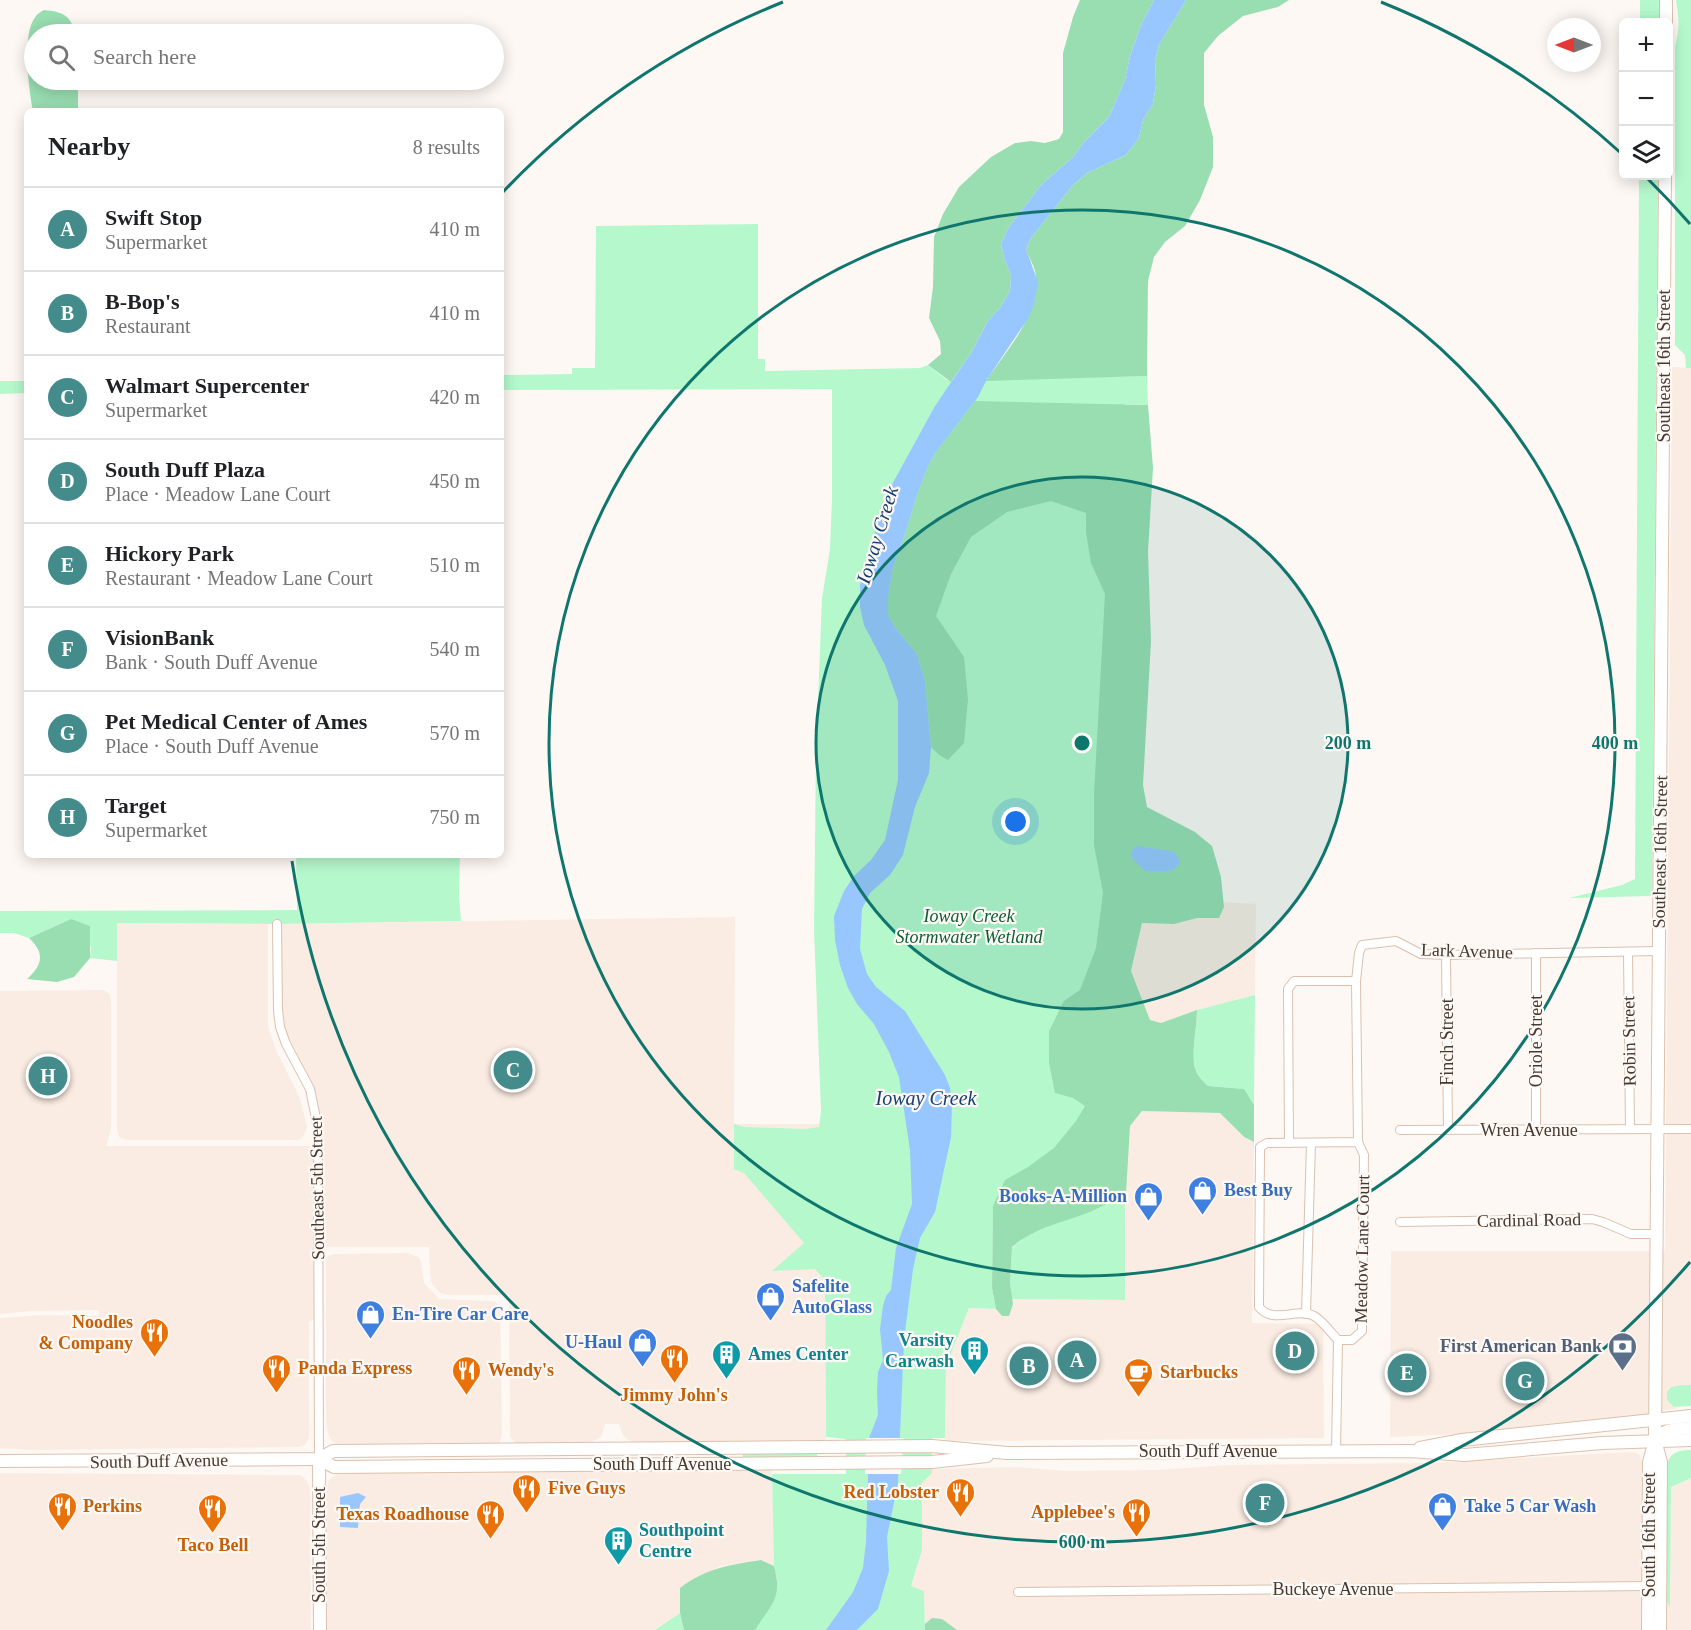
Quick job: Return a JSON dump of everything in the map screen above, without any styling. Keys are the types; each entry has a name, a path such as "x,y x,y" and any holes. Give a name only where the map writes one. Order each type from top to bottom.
{"main road":[{"path":"1666,0 1666,18"},
{"name":"Southeast 16th Street","path":"1655,1420 1665,180"},
{"name":"South Duff Avenue","path":"1410,1451 1447,1442 1691,1416"},
{"name":"South 16th Street","path":"1655,1420 1655,1440 1660,1462 1660,1630"},
{"path":"1655,1440 1663,1433 1691,1428"},
{"name":"South Duff Avenue","path":"0,1461 319,1459 333,1451 846,1446 932,1446 1006,1453 1410,1451 1465,1455 1655,1440 1691,1440"},
{"name":"South 16th Street","path":"1648,1630 1649,1462 1655,1440"},
{"name":"South Duff Avenue","path":"319,1459 333,1467 846,1463 932,1462 1006,1453"},
{"name":"South 5th Street","path":"319,1459 320,1630"}],"street":[{"name":"Southeast 5th Street","path":"277,924 280,1027 286,1044 310,1089 318,1128 319,1459"},
{"name":"Lark Avenue","path":"1356,981 1362,945 1396,941 1421,954 1446,955 1659,951"},
{"name":"Oriole Street","path":"1536,952 1536,1130"},
{"name":"Robin Street","path":"1628,952 1630,1129"},
{"name":"Finch Street","path":"1446,955 1448,1130"},
{"path":"1289,1143 1288,989 1294,981 1356,981"},
{"name":"Meadow Lane Court","path":"1306,1314 1314,1317 1338,1340 1352,1340 1362,1331 1364,1155 1358,1142 1356,981"},
{"name":"Wren Avenue","path":"1400,1130 1691,1129"},
{"path":"1311,1143 1306,1314 1271,1315 1263,1312 1259,1307 1260,1147 1267,1143 1358,1142"},
{"name":"Cardinal Road","path":"1400,1222 1593,1219 1631,1233 1656,1234"},
{"name":"Meadow Lane Court","path":"1336,1451 1338,1340"},
{"name":"Buckeye Avenue","path":"1018,1592 1648,1586"}],"shaded area":[{"path":"1672,367 1691,368 1691,1385 1671,1387 1667,1392 1674,1407 1679,1408 1637,1416 1485,1433 1390,1437 1391,1251 1665,1251"},
{"path":"1223,902 1256,904 1255,995 1197,1010 1161,1023 1150,1020 1131,971 1142,923 1174,924 1197,918 1218,918 1224,907"},
{"path":"735,917 734,1124 820,1124 825,1280 826,1442 637,1443 626,1439 619,1424 605,1424 601,1437 589,1443 517,1445 510,1437 509,1295 440,1293 432,1284 429,1247 319,1247 319,1320 309,1321 309,1438 305,1445 298,1447 29,1450 0,1448 0,1318 41,1315 99,1316 99,1310 0,1314 0,991 104,990 110,994 111,1130 106,1146 318,1146 315,1108 280,1027 277,924"},
{"path":"117,923 268,924 268,1027 276,1050 300,1098 307,1127 299,1140 126,1140 119,1137 117,1129"},
{"path":"1142,1111 1220,1113 1243,1137 1254,1142 1252,1323 1323,1324 1324,1438 945,1441 946,1366 969,1308 996,1309 1002,1316 1013,1304 1012,1299 1125,1300 1126,1170 1130,1126"},
{"path":"408,1253 418,1257 424,1283 439,1299 491,1301 500,1306 502,1433 500,1442 496,1444 340,1446 332,1441 328,1434 326,1422 326,1259 335,1254"},
{"path":"1630,1452 1640,1455 1643,1466 1643,1630 925,1630 924,1591 911,1586 922,1550 922,1483 932,1473 932,1469 1018,1467 1067,1471 1157,1470 1228,1465 1433,1463"},
{"path":"772,1468 774,1566 761,1560 721,1566 680,1588 680,1613 655,1630 327,1630 326,1488 329,1480 340,1472"},
{"path":"0,1473 300,1475 307,1481 310,1490 311,1630 0,1630"},
{"path":"1691,1478 1691,1630 1665,1630 1666,1599 1670,1606 1671,1487"}],"green space":[{"path":"1080,0 1154,0 1141,25 1130,56 1125,80 1109,117 1084,142 1074,156 1041,185 1009,227 1001,244 1011,275 1010,291 1000,308 988,321 971,353 951,382 928,365 941,354 940,341 929,318 933,287 934,237 943,214 959,187 991,157 1015,143 1031,141 1045,143 1059,139 1063,132 1063,53"},
{"path":"1186,0 1289,0 1278,7 1243,16 1218,36 1204,53 1204,105 1213,137 1213,167 1200,200 1185,226 1165,242 1154,257 1148,281 1147,376 986,381 1013,343 1029,315 1034,300 1035,271 1026,249 1031,238 1073,185 1087,173 1126,155 1139,138 1143,120 1153,104 1156,84 1155,61 1159,45"},
{"path":"1640,0 1660,0 1659,18 1640,18"},
{"path":"1676,0 1691,0 1691,368 1686,368 1685,355 1675,345 1675,47 1678,33"},
{"path":"44,10 57,12 69,19 71,24 31,24"},
{"path":"30,90 78,90 78,108 33,108"},
{"path":"1639,180 1658,180 1652,896 1569,898 1622,885 1635,879"},
{"name":"Ioway Creek Stormwater Wetland","path":"758,224 758,359 765,359 765,371 920,368 928,365 947,380 1147,376 1148,405 1125,404 1125,1300 1012,1299 1010,1283 1012,1248 1027,1235 1051,1224 1088,1212 993,1213 992,1288 996,1309 969,1308 946,1366 945,1438 932,1438 932,1473 922,1483 922,1550 911,1586 924,1591 925,1630 743,1630 777,1579 774,1566 772,1474 846,1474 846,1439 826,1437 825,1280 815,1269 772,1271 804,1243 744,1173 734,1169 734,1124 744,1127 806,1129 819,1127 821,1111 814,930 816,752 822,598 830,549 832,389 504,390 504,375 572,374 572,368 595,368 596,226"},
{"path":"0,381 24,381 24,393 0,394"},
{"path":"975,401 1148,405 1153,468 1148,552 1151,641 1143,785 1147,807 1195,832 1212,846 1221,877 1224,907 1219,918 1197,918 1174,924 1142,923 1131,971 1150,1020 1161,1023 1197,1010 1194,1065 1198,1075 1208,1086 1244,1089 1254,1105 1254,1142 1244,1137 1220,1113 1142,1111 1130,1126 1126,1193 1091,1211 1036,1232 1012,1247 1010,1283 1013,1304 1009,1316 1002,1316 996,1309 992,1288 993,1206 1005,1180 1054,1148 1085,1106 1073,1098 1055,1093 1049,1063 1049,1031 1064,1001 1080,990 1096,948 1103,893 1094,845 1094,794 1105,594 1091,563 1086,532 1086,513 1051,501 1007,512 971,537 951,574 936,616 964,657 968,699 964,743 948,760 931,747 925,682 917,654 888,615 888,598 893,567 928,466"},
{"path":"296,858 460,858 461,921 277,924 117,923 117,961 90,958 91,947 71,919 29,938 14,933 0,933 0,911 297,910"},
{"path":"71,919 90,926 90,958 74,977 57,982 27,979 36,969 40,959 38,949 29,938"},
{"path":"1255,995 1254,1105 1243,1089 1208,1086 1196,1071 1194,1050 1197,1010"},
{"path":"1691,1385 1691,1406 1674,1407 1667,1400 1667,1392 1671,1387"},
{"path":"1691,1450 1691,1478 1671,1487 1670,1607 1666,1599 1667,1465 1670,1457 1676,1453"},
{"path":"817,1451 817,1458 743,1459 743,1452"},
{"path":"761,1560 774,1566 777,1586 774,1601 755,1630 684,1630 680,1613 680,1588 709,1572"},
{"path":"680,1613 684,1630 655,1630"},
{"path":"932,1618 942,1619 957,1630 925,1630 925,1624"}],"water":[{"name":"Ioway Creek","path":"1154,0 1186,0 1159,45 1155,61 1156,84 1153,104 1143,120 1139,138 1126,155 1087,173 1073,185 1031,238 1026,249 1038,282 1029,317 986,381 978,397 928,466 893,567 888,615 917,654 925,682 931,747 929,773 915,807 903,855 890,875 870,893 862,909 860,949 867,974 876,987 905,1011 945,1075 952,1103 951,1137 935,1212 920,1238 913,1269 904,1340 898,1483 887,1537 889,1571 878,1609 857,1630 826,1630 853,1592 863,1568 869,1438 878,1415 878,1372 883,1360 880,1329 883,1306 891,1290 896,1248 912,1204 910,1150 899,1077 874,1024 857,1004 848,988 835,940 834,916 844,891 885,840 898,780 898,701 885,665 864,625 860,607 860,585 866,559 889,490 935,406 971,353 988,321 1000,308 1010,291 1011,275 1001,244 1009,227 1041,185 1074,156 1084,142 1109,117 1125,80 1130,56 1141,25"},
{"path":"1136,846 1172,851 1180,859 1180,863 1172,871 1145,871 1132,858 1131,852"},
{"path":"358,1493 366,1497 360,1504 358,1528 340,1527 340,1497"}],"pier":[{"path":"866,1438 904,1438 901,1474 865,1474"}],"place":[{"name":"Walmart Supercenter","path":"513,1070"},
{"name":"Target","path":"48,1076"},
{"name":"Best Buy","path":"1203,1216"},
{"name":"Books-A-Million","path":"1148,1222"},
{"name":"Safelite AutoGlass","path":"771,1322"},
{"name":"En-Tire Car Care","path":"371,1340"},
{"name":"South Duff Plaza","path":"1295,1351"},
{"name":"Noodles & Company","path":"154,1358"},
{"name":"Swift Stop","path":"1077,1360"},
{"name":"B-Bop's","path":"1029,1366"},
{"name":"U-Haul","path":"643,1368"},
{"name":"First American Bank","path":"1623,1372"},
{"name":"Hickory Park","path":"1407,1373"},
{"name":"Varsity Carwash","path":"975,1376"},
{"name":"Ames Center","path":"727,1380"},
{"name":"Pet Medical Center of Ames","path":"1525,1381"},
{"name":"Jimmy John's","path":"674,1384"},
{"name":"Panda Express","path":"277,1394"},
{"name":"Wendy's","path":"467,1396"},
{"name":"Starbucks","path":"1139,1398"},
{"name":"VisionBank","path":"1265,1503"},
{"name":"Five Guys","path":"527,1514"},
{"name":"Red Lobster","path":"960,1518"},
{"name":"Perkins","path":"62,1532"},
{"name":"Take 5 Car Wash","path":"1443,1532"},
{"name":"Taco Bell","path":"213,1534"},
{"name":"Applebee's","path":"1136,1538"},
{"name":"Texas Roadhouse","path":"490,1540"},
{"name":"Southpoint Centre","path":"618,1566"}]}
